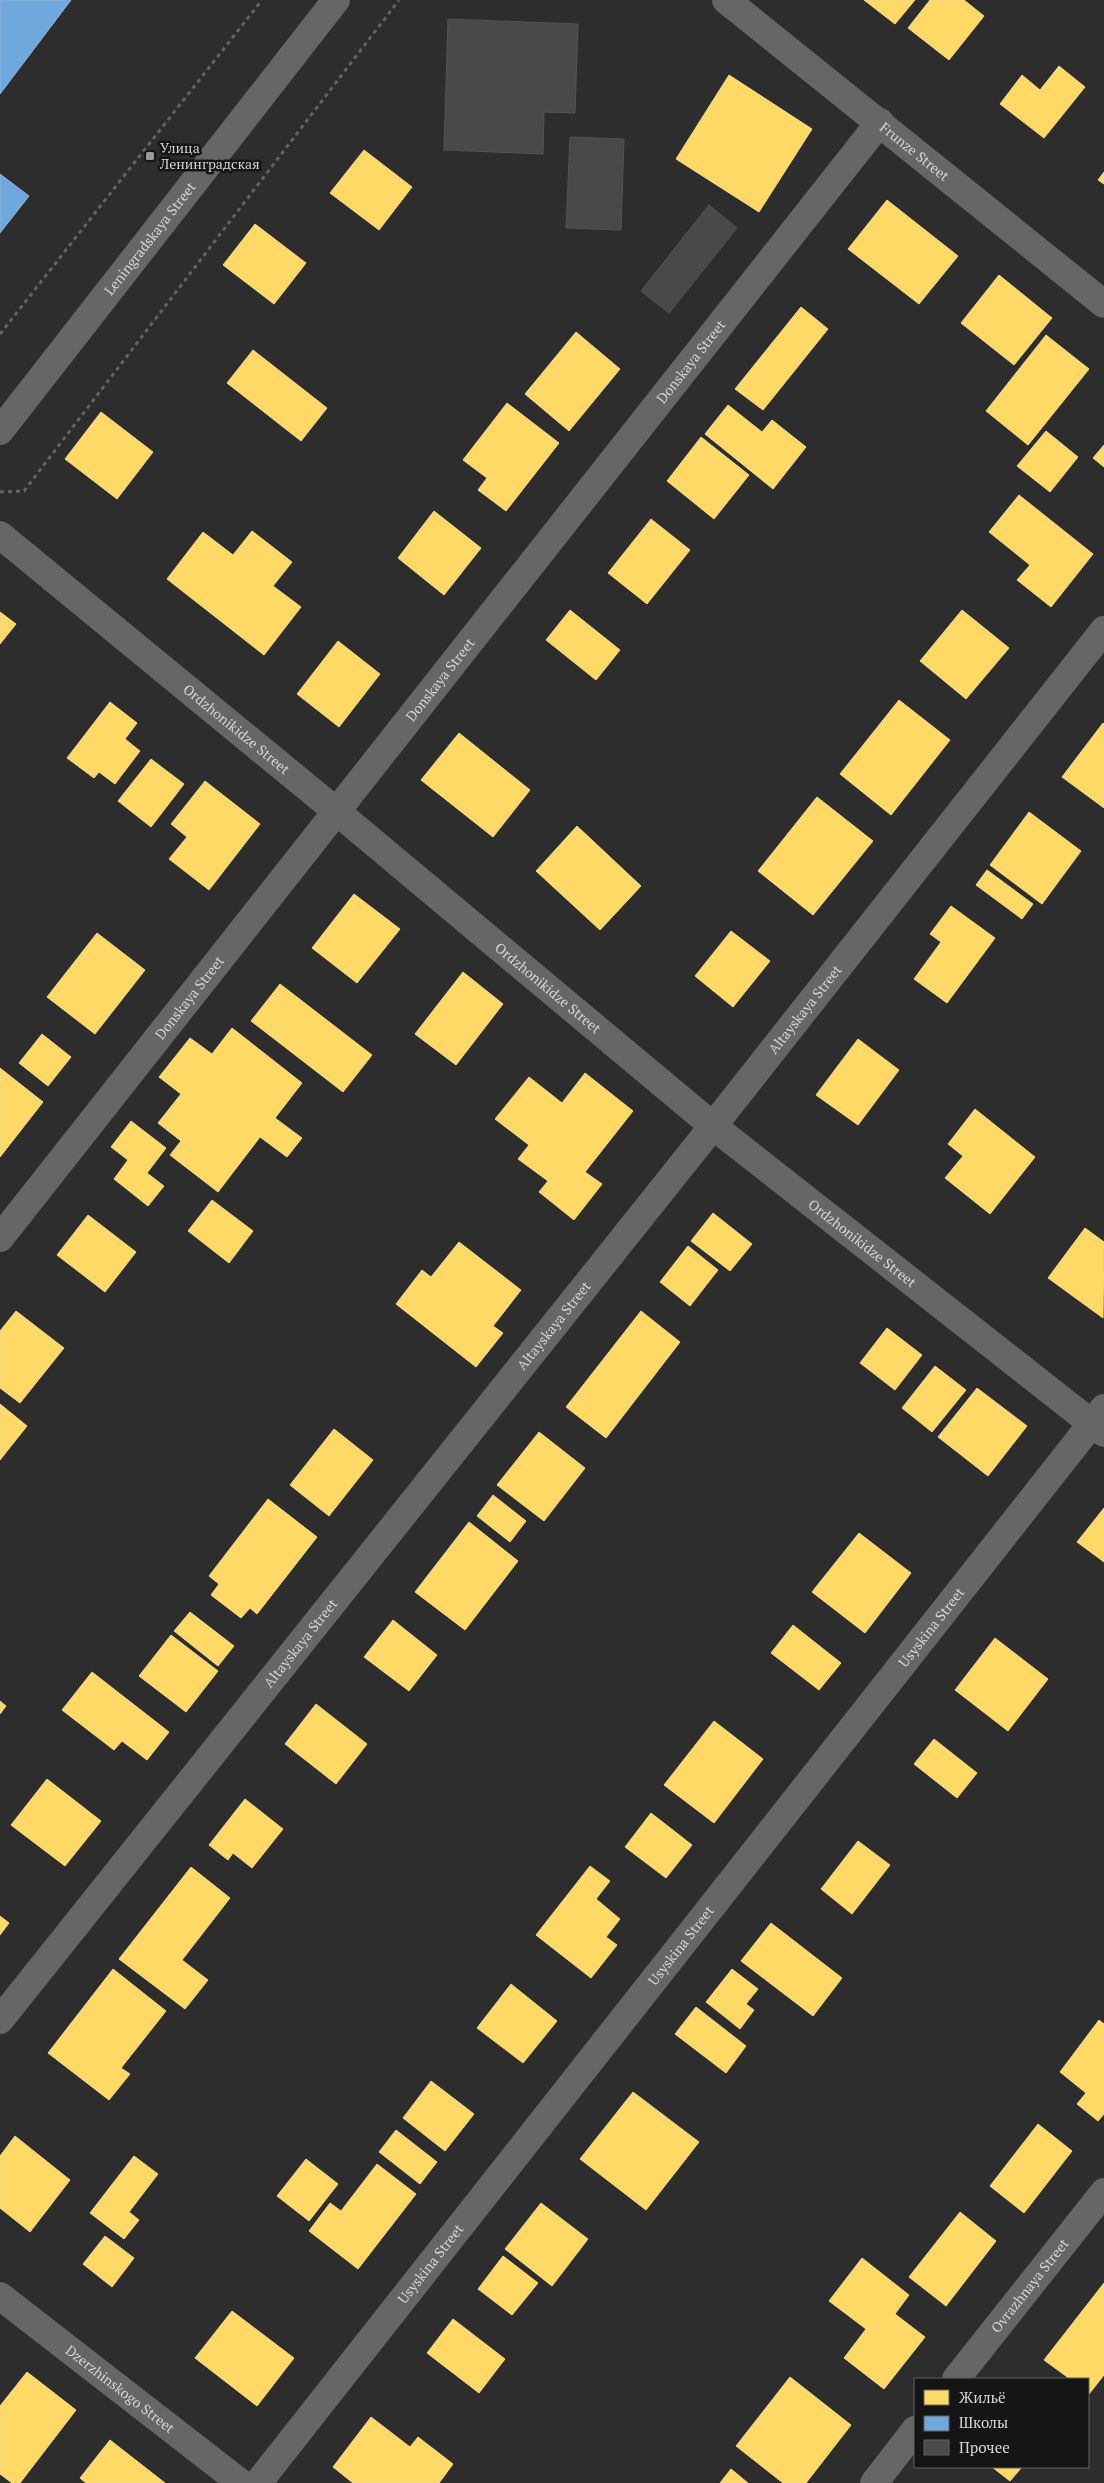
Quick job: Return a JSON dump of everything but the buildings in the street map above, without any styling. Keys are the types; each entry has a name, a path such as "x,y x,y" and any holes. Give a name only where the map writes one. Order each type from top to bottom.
{"street":[{"name":"Leningradskaya Street","path":"0,431 336,0"},
{"name":"Frunze Street","path":"726,0 1104,304"},
{"name":"Donskaya Street","path":"0,1238 880,122"},
{"name":"Ordzhonikidze Street","path":"0,535 336,811 713,1126 1100,1422"},
{"name":"Altayskaya Street","path":"0,2020 713,1126 1104,630"},
{"name":"Usyskina Street","path":"258,2483 1100,1422"},
{"name":"Ovrazhnaya Street","path":"957,2378 1104,2192"},
{"name":"Dzerzhinskogo Street","path":"0,2296 241,2483"},
{"path":"874,2483 914,2431"}],"path":[{"path":"0,334 262,0"},
{"path":"0,492 24,491 399,0"}],"place":[{"name":"Улица Ленинградская","path":"150,156"}]}
